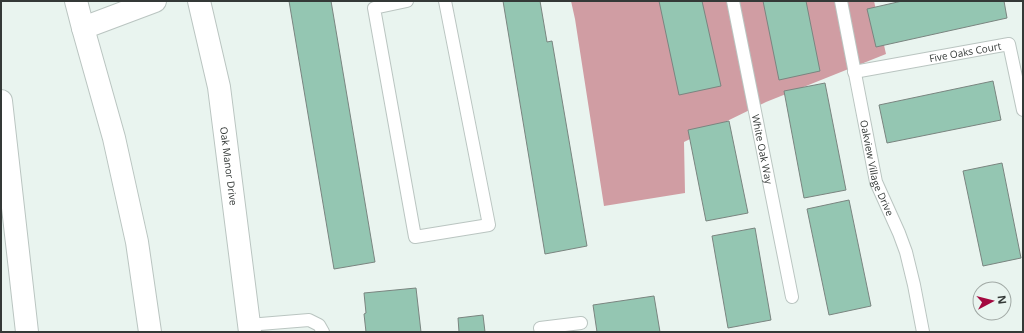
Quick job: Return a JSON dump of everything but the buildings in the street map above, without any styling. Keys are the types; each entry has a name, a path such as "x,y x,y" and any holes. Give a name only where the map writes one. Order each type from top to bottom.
{"main road":[{"path":"76,1 114,138 136,242 150,332"},
{"path":"83,28 155,1"},
{"name":"Oak Manor Drive","path":"198,1 219,87 250,328"},
{"path":"1,101 27,332"}],"lane":[{"path":"407,1 374,8 415,237 489,225 445,1"},
{"name":"White Oak Way","path":"733,1 792,297"},
{"name":"Oakview Village Drive","path":"841,1 876,182 906,252 923,332"},
{"name":"Five Oaks Court","path":"854,72 1009,44 1023,110"},
{"path":"250,328 309,320 319,325 323,332"},
{"path":"541,332 540,328 581,322"}],"shaded area":[{"path":"571,1 874,1 886,54 766,102 684,142 685,193 604,206"}]}
